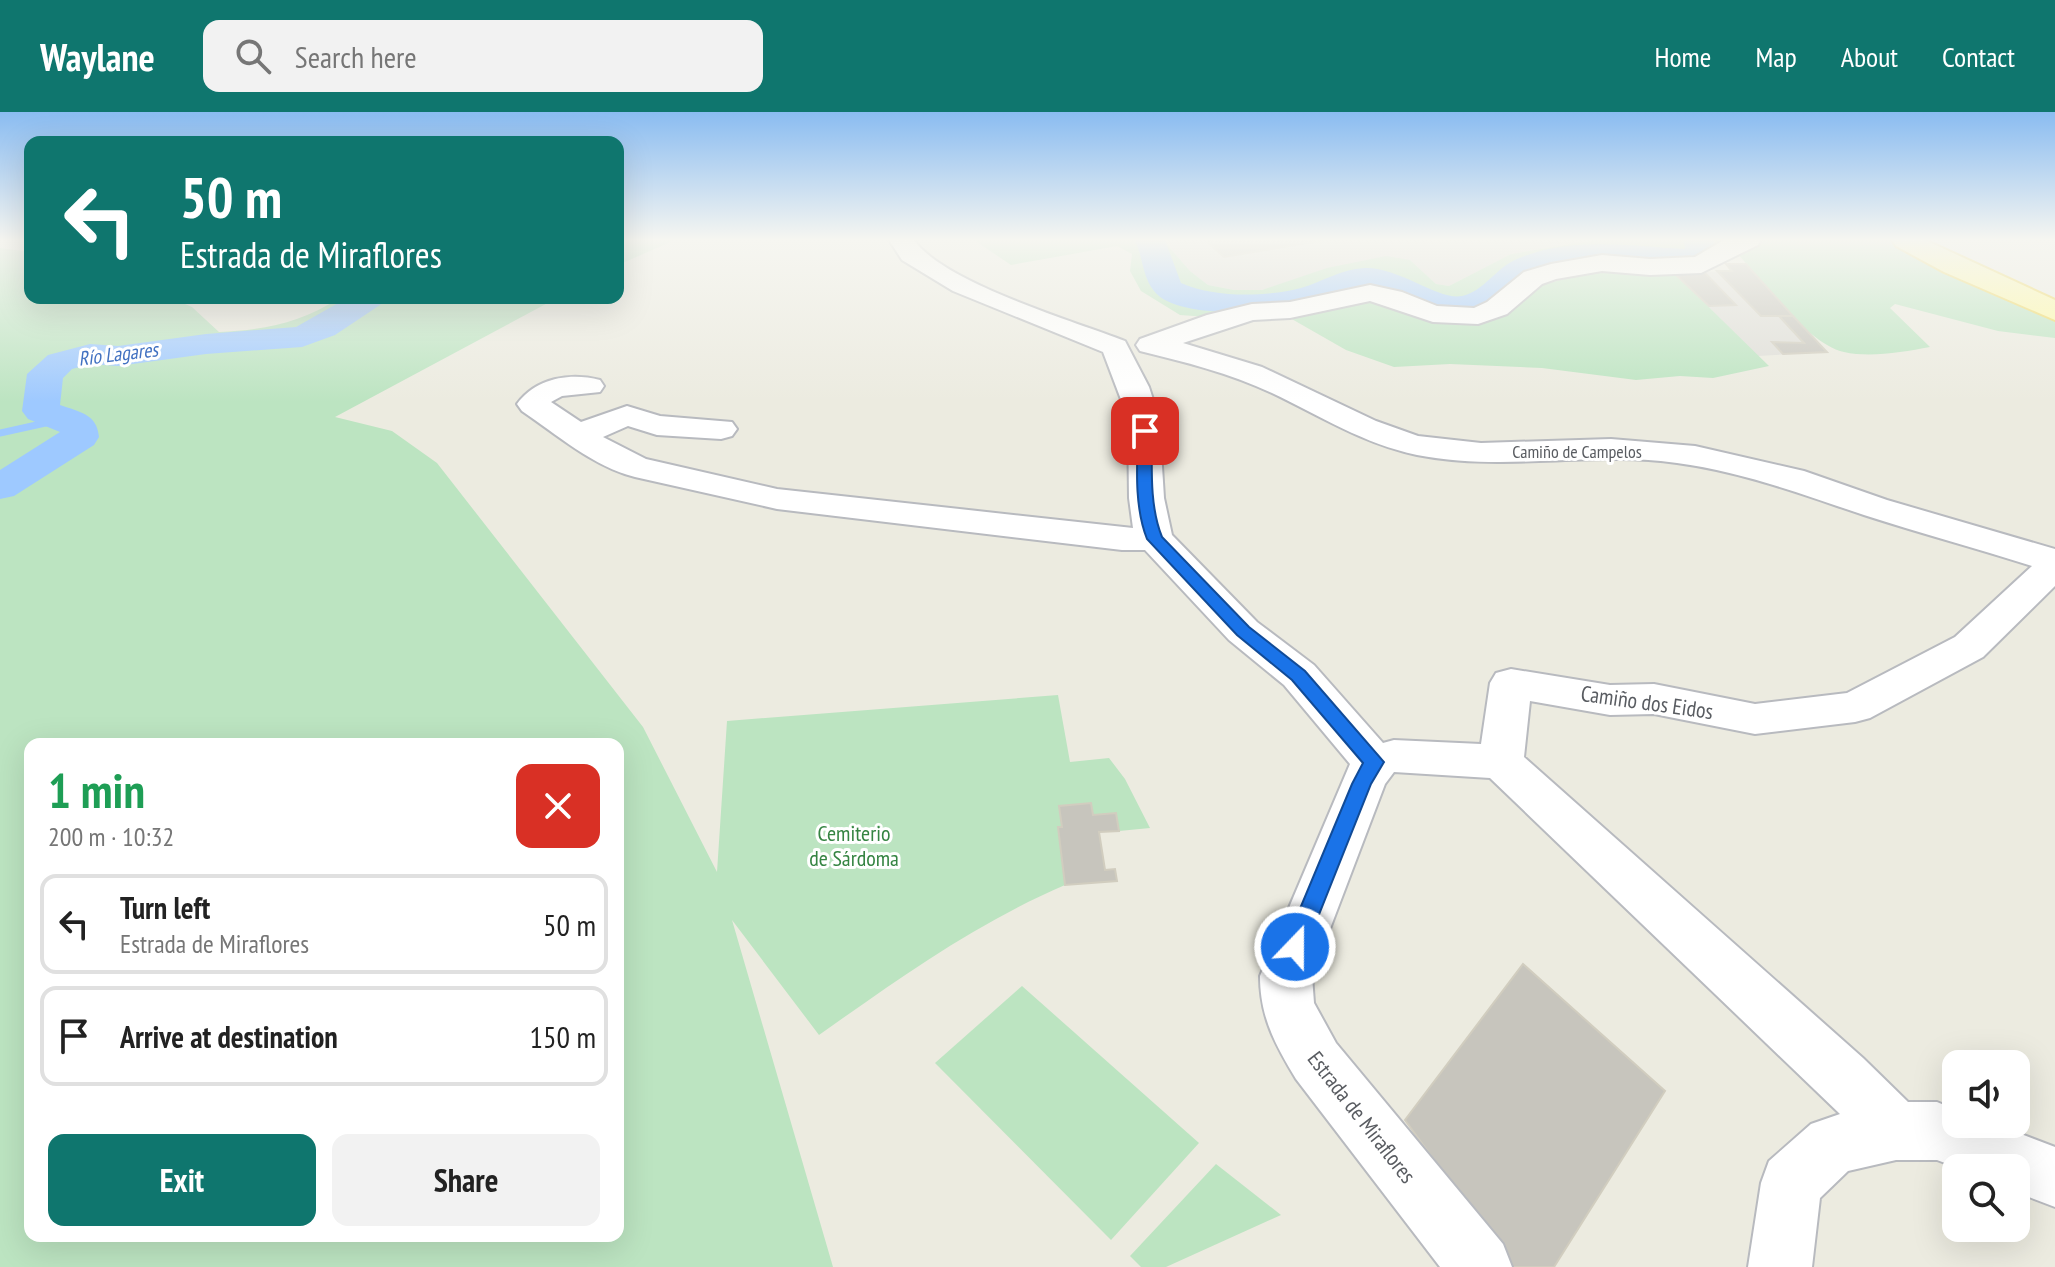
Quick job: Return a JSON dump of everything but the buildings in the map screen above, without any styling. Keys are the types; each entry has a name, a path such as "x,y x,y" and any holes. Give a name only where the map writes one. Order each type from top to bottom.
{"main road":[{"path":"2017,294 2055,311"}],"street":[{"path":"983,294 1012,308 1133,346 1241,315 1290,310 1366,294"},
{"path":"1374,294 1433,314 1478,316 1497,308 1514,294"},
{"path":"1133,346 1145,431 1144,475 1150,527 1155,539 1243,631 1299,675 1374,762 1394,756 1501,762 1843,1077 1896,1131"},
{"name":"Camiño de Campelos","path":"1133,346 1184,350 1220,362 1379,433 1416,445 1512,452 1619,448 1674,453 1733,464 1828,489 1877,508 2055,563"},
{"path":"589,386 565,385 537,396 533,404 592,444 635,467 777,499 1122,539 1155,539"},
{"path":"585,437 592,429 627,415 657,425 721,429"},
{"name":"Camiño dos Eidos","path":"1501,762 1511,683 1610,700 1654,699 1755,719 1855,707 1969,647 2055,563"},
{"name":"Estrada de Miraflores","path":"1374,762 1295,947 1286,976 1287,1003 1298,1032 1316,1061 1480,1267"},
{"path":"1780,1267 1791,1183 1832,1145 1896,1131 1937,1131 2055,1177"}],"shaded area":[{"path":"1695,294 1774,294 1827,352 1758,356"}],"green space":[{"name":"Cemiterio de Sárdoma","path":"0,294 24,294 24,304 185,304 219,332 282,324 330,304 546,304 335,417 392,431 437,463 643,727 717,872 727,721 1058,695 1070,762 1109,758 1125,779 1150,828 1119,831 1116,813 1093,815 1091,803 1059,806 1062,827 1058,828 1065,885 969,934 819,1035 732,920 833,1267 0,1267"},
{"path":"1146,294 1326,294 1291,307 1208,317 1180,315"},
{"path":"1406,294 1502,294 1471,308 1450,309"},
{"path":"1530,294 1695,294 1769,366 1713,378 1680,376 1636,380 1542,368 1450,364 1394,367 1346,350 1290,318 1367,300 1488,320 1511,312"},
{"path":"1772,294 2004,294 2055,322 2055,338 1998,331 1895,304 1890,308 1930,347 1854,354 1815,337"},
{"path":"1022,986 1199,1143 1111,1240 935,1063"},
{"path":"1216,1164 1281,1215 1166,1267 1141,1267 1130,1256"}],"waterway":[{"name":"Río Lagares","path":"1178,294 1216,302 1255,302 1314,294"},
{"name":"Río Lagares","path":"1418,294 1451,306 1474,303 1489,294"},
{"name":"Río Lagares","path":"0,487 80,437 79,425 41,411 45,374 60,362 90,354 118,356 206,344 302,337 323,328 360,304"},
{"path":"0,433 59,420"}],"route":[{"path":"1145,431 1144,475 1150,527 1155,539 1166,554 1243,631 1299,675 1374,762 1295,947"}]}
